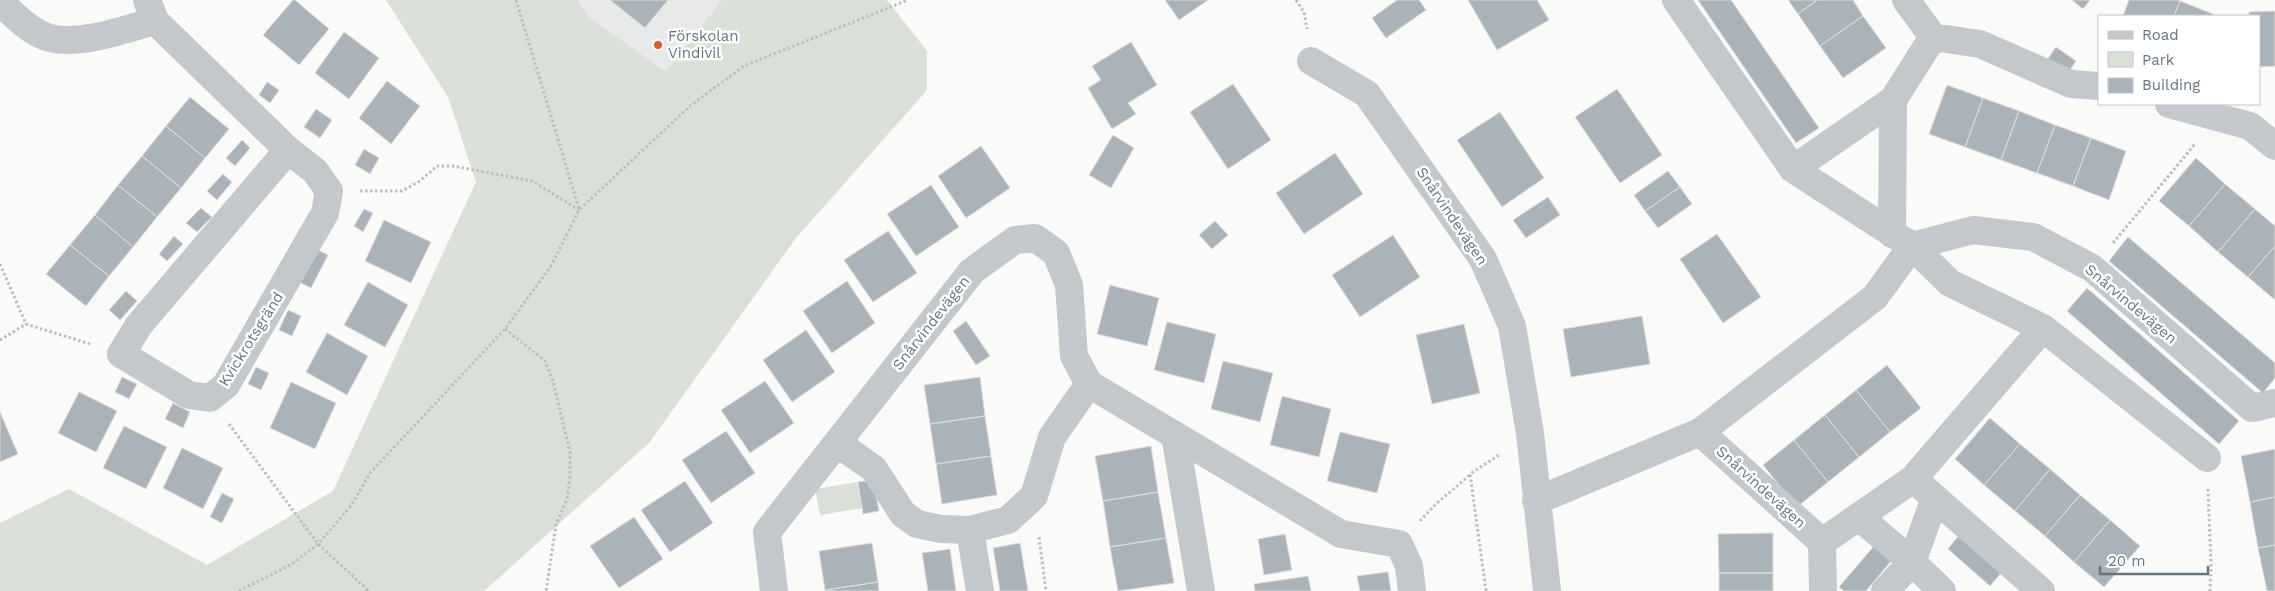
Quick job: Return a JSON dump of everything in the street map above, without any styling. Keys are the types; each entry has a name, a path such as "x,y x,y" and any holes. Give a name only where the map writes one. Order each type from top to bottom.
{"street":[{"path":"1676,0 1793,169 1902,240 1950,283 2043,328 2206,458"},
{"path":"1906,0 1933,37 1980,44 2071,84 2098,86"},
{"path":"0,2 21,22 50,38 85,40 151,10 288,150 315,171 329,191"},
{"path":"1793,169 1893,100 1933,37"},
{"name":"Snårvindevägen","path":"1311,62 1367,94 1484,258 1512,326 1530,433 1547,591"},
{"path":"1536,501 1700,432 1875,297 1902,240 1893,100"},
{"path":"2173,105 2217,117 2263,125 2275,146"},
{"path":"121,354 139,325 288,150"},
{"name":"Kvickrotsgränd","path":"121,354 189,395 210,398 226,385 325,213 329,191"},
{"name":"Snårvindevägen","path":"1902,240 1974,230 2033,237 2092,268 2252,408 2275,403"},
{"name":"Snårvindevägen","path":"774,591 767,532 972,271 1015,240 1035,238 1056,253 1069,285 1074,356 1088,384"},
{"path":"1823,591 1822,542 1912,479 2043,328"},
{"path":"837,443 874,469 903,514 918,524 941,529 970,530 1008,520 1034,496 1052,437 1088,384 1342,534 1399,544 1409,566 1412,591"},
{"name":"Snårvindevägen","path":"1700,432 1822,542"},
{"path":"1175,435 1202,591"},
{"path":"1912,479 2032,588"},
{"path":"1885,591 1912,562 1934,498"},
{"path":"1859,517 1912,562 1942,591"},
{"path":"970,530 980,591"}],"path":[{"path":"516,0 579,210"},
{"path":"239,591 292,564 318,544 351,506 370,473 505,329 551,266 579,210 690,106 744,66 908,0"},
{"path":"2092,268 2217,117"},
{"path":"329,191 402,191 420,181 437,166 453,166 532,181 579,210"},
{"path":"0,264 26,324 121,354"},
{"path":"0,340 26,324"},
{"path":"505,329 545,361 554,381 570,452 570,477 567,499 556,525 546,591"},
{"path":"210,398 318,544 369,591"},
{"path":"1399,544 1437,503 1470,474 1530,433"},
{"path":"2206,458 2212,565 2210,591"},
{"path":"1470,474 1486,591"},
{"path":"1034,496 1046,591"}],"shaded area":[{"name":"Förskolan Vindivil","path":"577,0 722,0 666,73 590,18"}],"green space":[{"path":"386,0 577,0 590,18 666,72 722,0 887,0 927,51 927,90 796,238 649,443 484,591 0,591 0,523 69,489 207,565 333,491 476,182 448,97"},
{"path":"858,482 863,508 820,515 815,489"}],"building":[{"path":"293,0 329,29 299,65 263,35"},
{"path":"610,0 668,0 645,28"},
{"path":"1165,0 1208,0 1179,20"},
{"path":"1397,0 1419,0 1426,10 1386,38 1372,18"},
{"path":"1468,0 1537,0 1549,20 1497,50"},
{"path":"1698,0 1731,0 1819,128 1796,143"},
{"path":"1788,0 1817,0 1798,14"},
{"path":"1817,0 1853,0 1863,16 1820,46 1798,14"},
{"path":"2072,0 2090,0 2083,9"},
{"path":"2129,0 2180,1 2174,15 2123,15"},
{"path":"2180,1 2215,15 2174,15"},
{"path":"2275,11 2275,66 2260,67 2260,15 2249,15 2249,12"},
{"path":"1863,16 1886,48 1843,78 1820,46"},
{"path":"344,32 379,58 349,99 315,73"},
{"path":"1131,42 1157,85 1128,103 1136,114 1112,129 1088,88 1101,80 1092,66"},
{"path":"2056,47 2076,61 2067,74 2047,60"},
{"path":"387,81 420,106 391,144 359,118"},
{"path":"267,82 279,90 270,103 259,95"},
{"path":"1233,84 1271,140 1228,169 1190,112"},
{"path":"1947,85 1983,98 1965,147 1929,134"},
{"path":"1617,89 1662,155 1620,183 1575,117"},
{"path":"190,97 229,129 205,158 166,126"},
{"path":"1983,98 2019,111 2001,160 1965,147"},
{"path":"316,109 332,120 320,138 304,127"},
{"path":"2019,111 2055,125 2037,173 2001,160"},
{"path":"1500,112 1544,178 1502,207 1457,140"},
{"path":"2055,125 2091,138 2073,186 2037,173"},
{"path":"166,126 205,158 181,188 142,156"},
{"path":"1113,135 1134,148 1111,188 1089,175"},
{"path":"2091,138 2126,151 2109,200 2073,186"},
{"path":"242,140 250,148 235,166 226,158"},
{"path":"981,146 1010,188 966,218 938,176"},
{"path":"364,149 379,158 370,174 355,165"},
{"path":"1335,153 1363,194 1304,234 1276,193"},
{"path":"142,156 181,188 157,217 118,185"},
{"path":"2196,158 2225,184 2189,226 2159,201"},
{"path":"1668,171 1680,187 1645,211 1634,195"},
{"path":"223,174 232,182 217,200 207,191"},
{"path":"2225,184 2255,209 2218,252 2189,226"},
{"path":"118,185 157,217 133,247 95,215"},
{"path":"931,185 959,227 916,256 887,214"},
{"path":"1680,187 1692,204 1658,228 1645,211"},
{"path":"1548,197 1560,215 1526,238 1513,220"},
{"path":"201,208 212,217 197,232 186,223"},
{"path":"364,209 373,213 363,232 354,226"},
{"path":"2255,209 2275,226 2275,246 2248,277 2218,252"},
{"path":"95,215 133,247 109,276 70,245"},
{"path":"384,220 431,242 411,283 365,261"},
{"path":"1215,221 1228,235 1212,249 1199,235"},
{"path":"888,231 917,273 873,302 844,260"},
{"path":"1717,234 1761,297 1723,323 1680,259"},
{"path":"1393,235 1420,277 1360,317 1332,275"},
{"path":"174,236 183,244 167,261 159,254"},
{"path":"2128,237 2275,363 2275,378 2263,393 2109,261"},
{"path":"70,245 109,276 86,306 46,274"},
{"path":"2275,246 2275,300 2248,277"},
{"path":"316,249 328,255 311,288 299,282"},
{"path":"847,281 875,323 832,353 803,311"},
{"path":"368,282 408,305 385,347 344,325"},
{"path":"1110,285 1159,298 1147,346 1097,334"},
{"path":"2087,288 2239,421 2219,444 2067,311"},
{"path":"126,291 137,301 120,320 109,310"},
{"path":"288,310 301,316 292,336 279,330"},
{"path":"1642,316 1650,364 1571,377 1563,329"},
{"path":"966,321 990,356 976,365 953,331"},
{"path":"1167,322 1216,334 1204,383 1154,370"},
{"path":"1464,324 1480,393 1432,404 1416,335"},
{"path":"806,330 835,372 792,402 763,360"},
{"path":"327,333 368,356 347,395 306,372"},
{"path":"1223,361 1273,373 1260,422 1211,409"},
{"path":"1887,365 1921,408 1890,432 1856,390"},
{"path":"256,367 269,373 261,390 248,384"},
{"path":"122,377 137,384 129,399 115,392"},
{"path":"980,377 985,416 930,424 924,385"},
{"path":"765,381 794,423 750,453 721,410"},
{"path":"291,382 336,403 315,449 270,428"},
{"path":"1856,390 1890,432 1859,457 1825,415"},
{"path":"79,392 117,411 96,452 58,433"},
{"path":"1282,396 1331,409 1319,457 1270,445"},
{"path":"173,403 190,412 183,428 165,419"},
{"path":"0,412 18,454 0,462"},
{"path":"1825,415 1859,457 1828,482 1794,440"},
{"path":"985,416 991,456 936,464 930,424"},
{"path":"1990,418 2020,444 1984,485 1955,459"},
{"path":"124,426 167,447 146,489 103,468"},
{"path":"726,431 755,473 711,503 682,460"},
{"path":"1340,432 1390,444 1377,493 1327,481"},
{"path":"1794,440 1828,482 1797,507 1763,465"},
{"path":"2020,444 2050,469 2015,511 1984,485"},
{"path":"1151,446 1158,492 1103,501 1095,456"},
{"path":"182,448 223,468 203,509 163,488"},
{"path":"2275,449 2275,497 2250,502 2241,456"},
{"path":"991,456 997,495 942,504 936,464"},
{"path":"2050,469 2080,495 2045,536 2015,511"},
{"path":"873,480 879,511 863,514 858,482"},
{"path":"685,481 713,523 670,552 641,510"},
{"path":"1158,492 1166,538 1110,547 1103,501"},
{"path":"222,493 234,499 222,523 210,517"},
{"path":"2080,495 2110,520 2074,562 2045,536"},
{"path":"2275,497 2275,545 2258,548 2250,502"},
{"path":"634,517 663,559 619,588 590,546"},
{"path":"2110,520 2140,546 2104,587 2074,562"},
{"path":"1773,533 1773,573 1719,573 1718,534"},
{"path":"1285,534 1292,570 1264,575 1258,539"},
{"path":"1959,535 2002,572 1990,586 1948,549"},
{"path":"1166,538 1174,583 1118,591 1110,547"},
{"path":"872,543 878,582 825,590 819,551"},
{"path":"1020,543 1028,591 1000,591 993,548"},
{"path":"2275,545 2275,591 2267,591 2258,548"},
{"path":"1874,546 1892,560 1866,591 1844,591 1839,587"},
{"path":"950,549 956,591 928,591 922,553"},
{"path":"1388,572 1391,591 1360,591 1357,576"},
{"path":"1719,573 1773,573 1773,591 1719,591"},
{"path":"1308,576 1311,591 1255,591 1254,584"},
{"path":"878,582 879,591 825,591 825,590"}],"place":[{"name":"Förskolan Vindivil","path":"658,45"}]}
